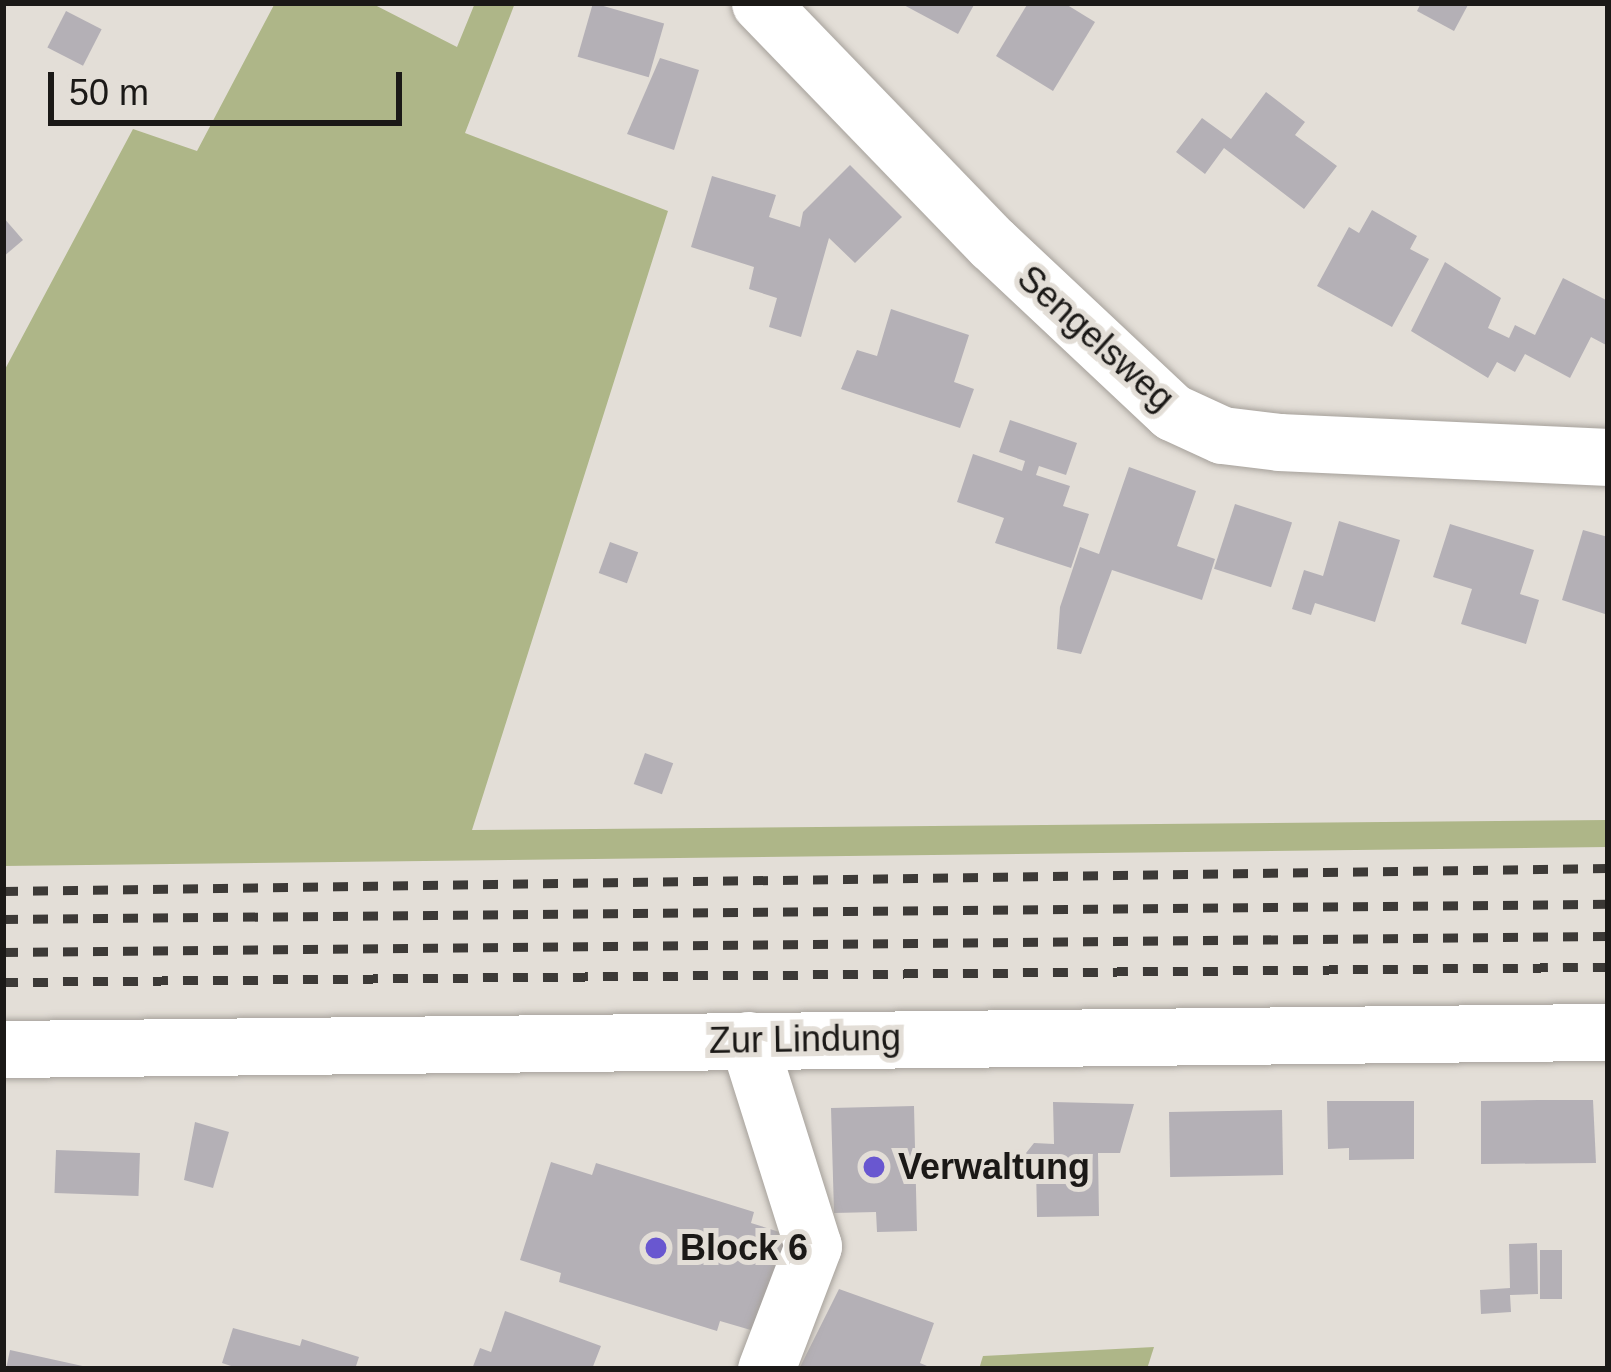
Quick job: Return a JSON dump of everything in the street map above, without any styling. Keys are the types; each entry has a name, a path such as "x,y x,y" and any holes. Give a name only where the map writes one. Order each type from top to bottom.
{"street":[{"name":"Sengelsweg","path":"760,3 992,243 1172,412 1222,435 1280,442 1608,457"},
{"name":"Zur Lindung","path":"3,1049 1608,1032"},
{"path":"748,1040 813,1246 766,1369"}],"green space":[{"path":"275,3 371,3 457,47 475,3 515,3 465,133 668,211 472,830 1608,820 1608,847 3,866 3,373 133,129 197,151"},
{"path":"1154,1347 1147,1369 979,1369 983,1356"}],"building":[{"path":"593,3 664,23 649,77 578,57"},
{"path":"900,3 975,3 958,34"},
{"path":"1028,3 1064,3 1095,22 1053,91 996,56"},
{"path":"1421,3 1469,3 1454,31 1417,11"},
{"path":"66,11 102,29 83,66 47,48"},
{"path":"660,58 699,70 674,150 627,134"},
{"path":"1266,92 1305,122 1295,135 1337,166 1304,209 1224,148 1205,174 1176,152 1202,118 1231,139"},
{"path":"850,165 902,217 855,263 829,238 801,337 769,327 777,298 749,289 754,267 691,247 712,176 776,195 769,217 800,227 803,212"},
{"path":"1372,210 1417,236 1410,249 1429,259 1392,327 1317,286 1349,227 1359,233"},
{"path":"3,217 23,240 3,257"},
{"path":"1445,262 1501,298 1488,328 1509,338 1515,325 1535,335 1563,278 1608,301 1608,346 1591,337 1570,378 1525,354 1515,372 1497,362 1488,378 1411,331"},
{"path":"891,309 969,335 954,382 974,389 960,428 841,389 857,350 877,356"},
{"path":"1010,420 1077,443 1066,475 1039,466 1036,475 1070,486 1063,506 1089,514 1071,568 995,543 1004,518 957,502 973,454 1022,471 1025,461 999,452"},
{"path":"1129,467 1196,491 1177,546 1215,559 1202,600 1112,570 1081,654 1057,649 1060,607 1080,547 1099,554"},
{"path":"1235,504 1292,523 1271,587 1214,569"},
{"path":"1339,521 1400,540 1375,622 1315,603 1311,615 1292,609 1304,570 1323,576"},
{"path":"1450,524 1534,550 1520,594 1539,600 1526,644 1461,624 1472,589 1433,577"},
{"path":"1583,530 1608,537 1608,615 1562,600"},
{"path":"610,542 638,552 627,583 599,573"},
{"path":"645,753 673,763 662,794 634,784"},
{"path":"1593,1100 1596,1163 1481,1164 1481,1101"},
{"path":"1327,1101 1414,1101 1414,1159 1349,1160 1349,1148 1328,1149"},
{"path":"1053,1102 1134,1104 1120,1153 1098,1153 1099,1216 1037,1217 1036,1166 1026,1153 1034,1143 1054,1144"},
{"name":"Verwaltung","path":"914,1106 917,1231 877,1232 876,1212 834,1213 831,1108"},
{"path":"1282,1110 1283,1175 1170,1177 1169,1112"},
{"path":"195,1122 229,1132 213,1188 184,1180"},
{"path":"56,1150 140,1153 138,1196 54,1193"},
{"name":"Block 6","path":"551,1162 592,1175 596,1163 754,1212 751,1223 792,1236 761,1333 720,1321 717,1331 559,1282 561,1273 520,1260"},
{"path":"1537,1243 1538,1294 1510,1295 1511,1312 1481,1314 1480,1290 1510,1288 1509,1244"},
{"path":"1540,1250 1562,1250 1562,1299 1540,1299"},
{"path":"839,1289 934,1323 920,1363 934,1369 799,1369"},
{"path":"505,1311 601,1346 592,1369 472,1369 480,1348 491,1352"},
{"path":"233,1328 300,1346 302,1339 359,1357 355,1369 240,1369 222,1363"},
{"path":"10,1350 87,1367 87,1369 6,1369"}],"railway":[{"path":"3,891 1608,868"},
{"path":"3,919 1608,904"},
{"path":"3,952 1608,936"},
{"path":"3,982 1608,967"}],"place":[{"name":"Verwaltung","path":"874,1167"},
{"name":"Block 6","path":"656,1248"}]}
